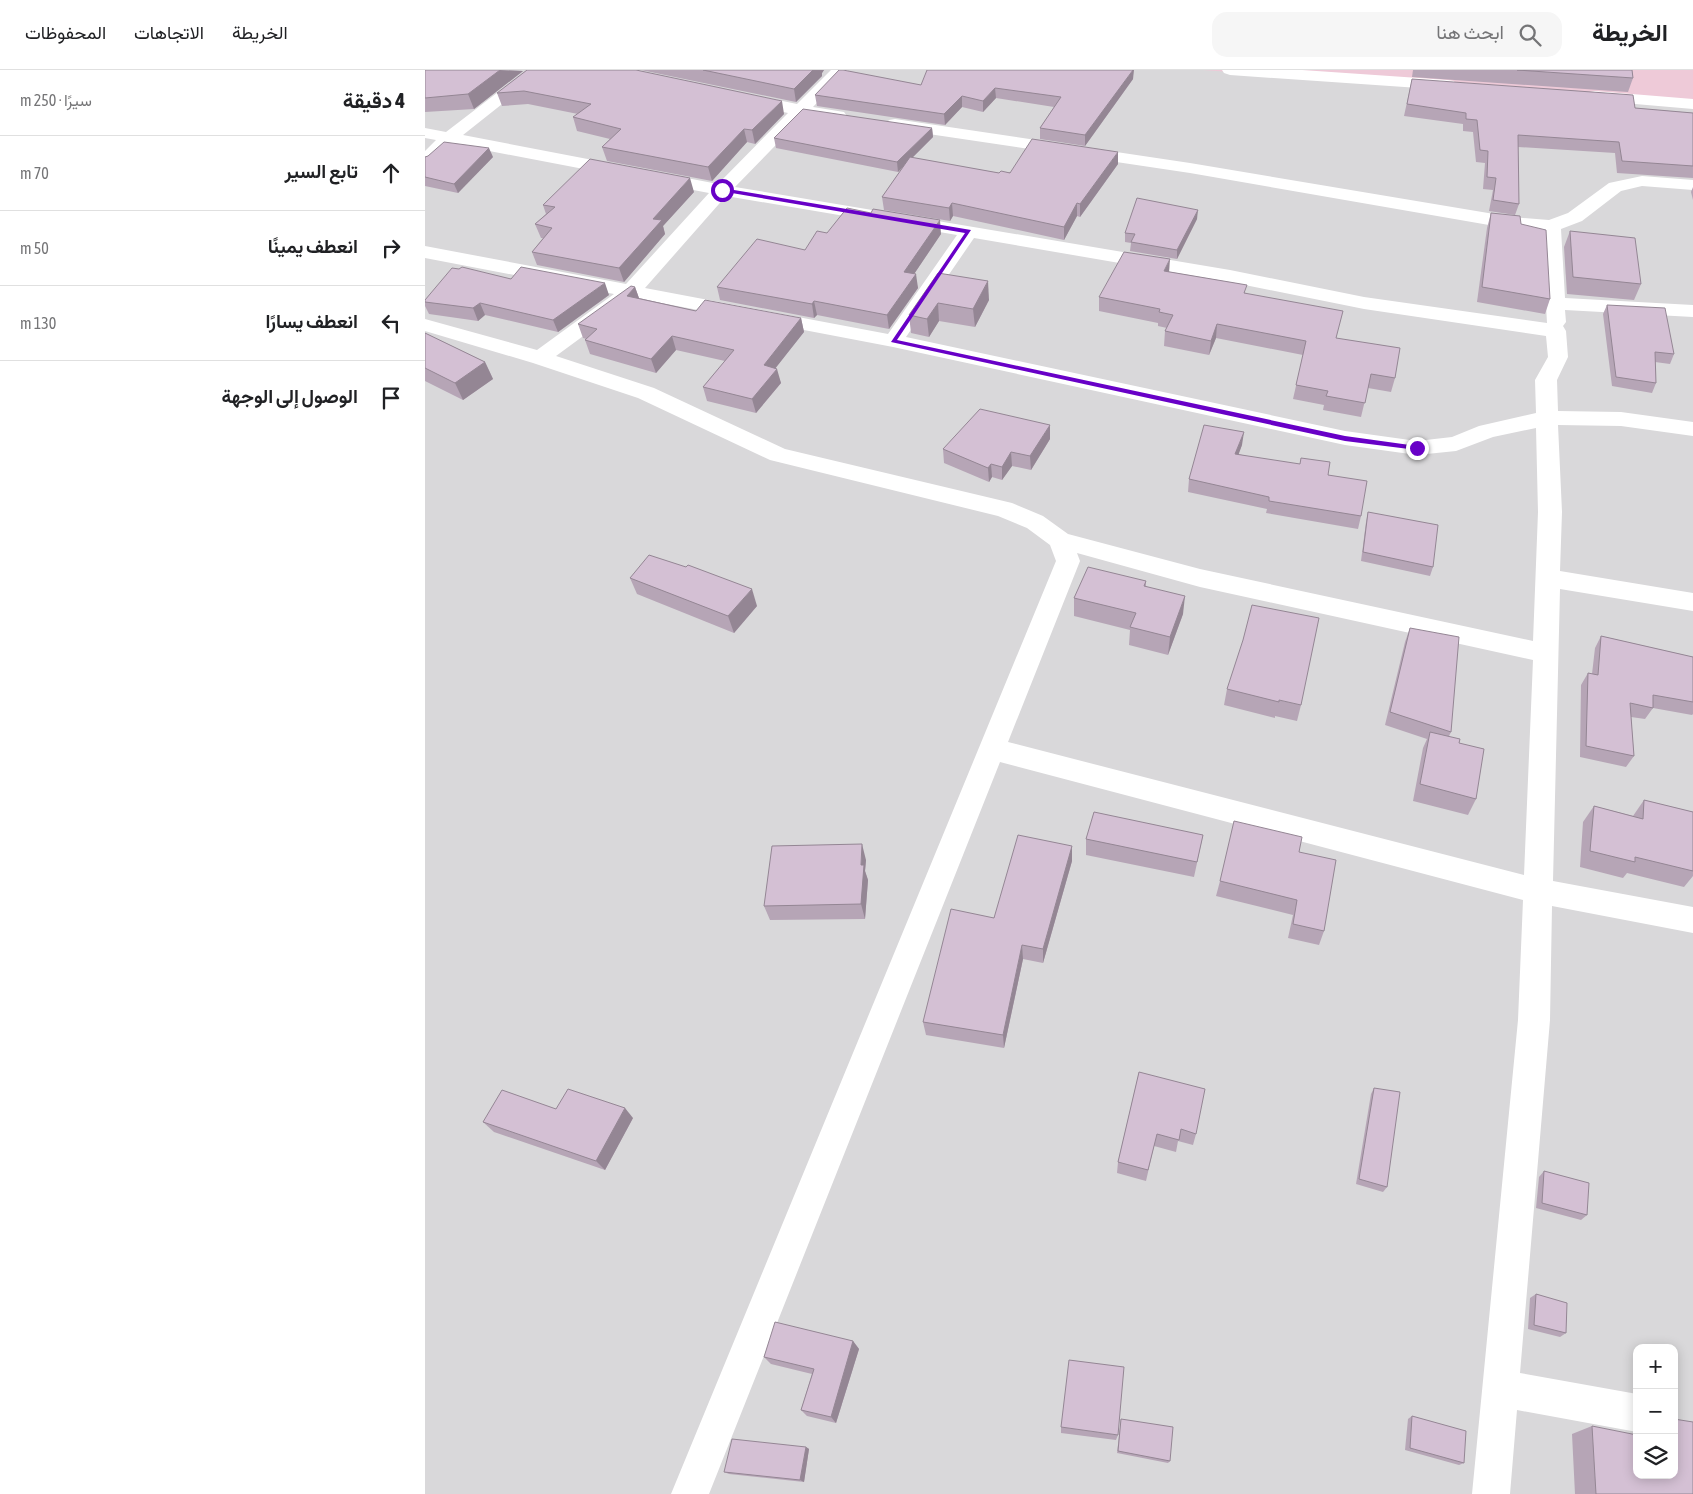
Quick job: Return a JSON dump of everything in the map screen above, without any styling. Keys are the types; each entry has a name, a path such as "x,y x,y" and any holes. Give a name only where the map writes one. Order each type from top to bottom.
{"street":[{"path":"425,160 450,137 537,70"},
{"path":"540,358 630,292 722,190 840,70"},
{"path":"1230,70 1466,87"},
{"path":"1584,95 1693,104"},
{"path":"733,96 799,110 858,119"},
{"path":"878,122 1190,168 1512,223 1551,226 1575,217 1615,187 1642,181 1693,185"},
{"path":"425,133 722,190 1230,276 1364,303 1556,330"},
{"path":"1491,1494 1534,1020 1544,653 1550,512 1546,380 1558,358 1551,226"},
{"path":"893,341 969,232"},
{"path":"425,252 893,341 1345,438 1417,448 1456,444 1487,431 1548,418 1621,419 1693,429"},
{"path":"1556,304 1579,303 1693,311"},
{"path":"425,325 540,358 646,393 778,455 1005,509 1035,522 1060,540 1199,578 1544,653"},
{"path":"690,1494 1068,561 1060,540"},
{"path":"1547,578 1693,602"},
{"path":"992,749 1538,891 1693,920"},
{"path":"1501,1388 1633,1412"}],"shaded area":[{"path":"425,70 1693,70 1693,1494 425,1494"},
{"path":"1203,70 1693,70 1693,106"}],"building":[{"path":"425,70 500,70 468,94 425,98"},
{"path":"527,70 636,70 782,101 752,130 744,129 708,167 602,147 621,129 573,117 591,104 524,91 497,93"},
{"path":"703,70 813,70 794,89"},
{"path":"839,70 921,85 927,70 1133,70 1085,135 1040,128 1061,97 995,88 983,101 962,96 944,114 815,95"},
{"path":"1517,70 1632,70 1633,78"},
{"path":"1412,79 1633,95 1635,108 1693,113 1693,166 1622,161 1619,142 1518,135 1519,204 1493,200 1496,178 1487,177 1488,151 1480,150 1477,120 1466,119 1466,113 1407,104"},
{"path":"803,109 932,128 897,162 774,138"},
{"path":"1032,139 1118,152 1080,204 1077,203 1064,227 952,203 949,208 882,197 910,157 999,173 1001,171 1010,173"},
{"path":"444,142 489,148 454,184 425,177 425,157"},
{"path":"590,159 690,178 653,219 662,220 619,268 532,252 552,228 535,224 555,207 543,205"},
{"path":"1137,198 1198,210 1177,250 1131,242 1135,234 1125,233"},
{"path":"847,208 871,213 873,209 940,220 904,272 916,274 887,315 814,301 812,304 717,287 757,239 805,250 817,231 827,233"},
{"path":"1491,213 1520,216 1521,224 1546,230 1550,299 1482,287"},
{"path":"1570,231 1635,238 1641,284 1573,277"},
{"path":"1124,252 1170,259 1164,271 1247,285 1244,293 1343,311 1336,338 1400,348 1395,378 1371,374 1365,403 1326,396 1328,391 1296,385 1306,341 1217,324 1211,341 1165,331 1173,315 1159,312 1160,309 1099,297"},
{"path":"462,267 511,279 521,267 605,283 553,320 480,303 473,308 425,302 452,268 459,269"},
{"path":"938,273 988,281 973,309 938,303 927,319 909,315"},
{"path":"631,286 635,287 627,296 696,311 705,300 801,318 764,365 777,369 752,399 703,387 734,350 672,336 651,359 585,340 597,329 578,324"},
{"path":"1607,305 1665,308 1674,354 1655,352 1656,383 1616,377"},
{"path":"425,333 485,362 455,383 425,368"},
{"path":"980,409 1050,425 1030,456 1011,452 1002,467 991,464 988,468 943,449"},
{"path":"1204,425 1244,432 1235,454 1300,464 1301,458 1330,462 1328,475 1367,481 1361,516 1269,501 1269,497 1189,479"},
{"path":"1368,512 1438,525 1433,567 1363,552"},
{"path":"649,555 686,567 688,565 752,589 728,616 630,578"},
{"path":"1088,567 1146,581 1144,586 1185,596 1170,637 1130,627 1136,613 1074,598"},
{"path":"1252,605 1319,618 1301,705 1279,700 1279,702 1227,689"},
{"path":"1410,628 1459,637 1451,732 1390,712"},
{"path":"1601,636 1693,657 1693,702 1653,695 1653,708 1630,703 1634,756 1586,746 1588,673 1598,675"},
{"path":"1430,732 1460,739 1459,743 1484,749 1476,799 1420,784"},
{"path":"1644,800 1693,812 1693,871 1635,857 1635,862 1590,851 1594,806 1643,819"},
{"path":"1094,812 1203,835 1197,862 1086,839"},
{"path":"1234,821 1302,837 1299,852 1336,860 1324,931 1293,924 1297,900 1220,881"},
{"path":"1018,835 1072,846 1043,949 1022,945 1003,1035 923,1022 951,909 994,918"},
{"path":"862,844 861,865 864,865 861,904 764,906 772,846"},
{"path":"1139,1072 1205,1089 1196,1134 1181,1129 1179,1140 1157,1134 1148,1170 1118,1162"},
{"path":"1374,1088 1400,1092 1387,1187 1359,1179"},
{"path":"568,1089 625,1108 596,1161 483,1122 502,1090 556,1109"},
{"path":"1544,1171 1589,1183 1587,1215 1542,1203"},
{"path":"1536,1294 1567,1303 1566,1333 1534,1325"},
{"path":"775,1322 853,1341 831,1417 801,1410 814,1369 764,1357"},
{"path":"1069,1360 1124,1367 1118,1435 1061,1427"},
{"path":"1412,1416 1466,1431 1464,1463 1410,1448"},
{"path":"1121,1419 1173,1427 1170,1461 1118,1451"},
{"path":"1678,1420 1693,1422 1693,1494 1596,1494 1592,1426 1633,1434 1633,1479 1678,1479"},
{"path":"732,1439 806,1447 800,1480 724,1472"}],"route":[{"path":"722,190 969,232 893,341 1123,392 1345,438 1417,448"}]}
